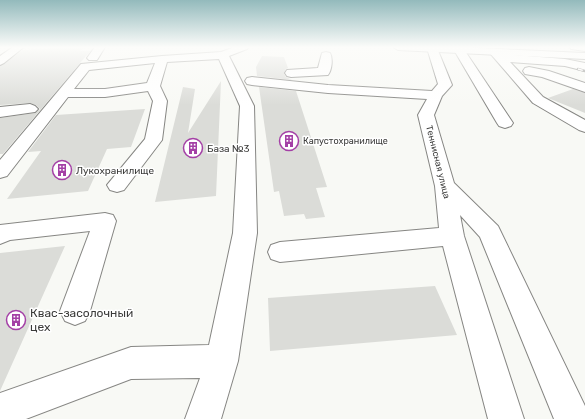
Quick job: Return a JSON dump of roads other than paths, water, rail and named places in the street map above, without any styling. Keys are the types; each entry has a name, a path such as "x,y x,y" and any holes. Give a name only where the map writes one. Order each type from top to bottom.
{"street":[{"path":"0,172 85,67 89,67"},
{"path":"116,185 153,140 160,101 153,86 159,67"},
{"path":"202,419 222,361 244,233 247,106 239,67"},
{"path":"247,67 328,89 436,95"},
{"path":"265,67 324,72 325,67"},
{"name":"Теннисная улица","path":"439,67 445,85 436,95 426,115 445,186 452,236 506,419"},
{"path":"469,67 505,123"},
{"path":"511,68 545,74 585,88"},
{"path":"511,68 538,100 585,127"},
{"path":"65,93 105,93 153,86"},
{"path":"0,112 30,109"},
{"path":"445,186 490,232 572,419"},
{"path":"0,234 6,232 105,221 75,310"},
{"path":"280,252 452,236"},
{"path":"0,411 131,363 222,361"}],"railway":[{"path":"578,69 585,71"}],"place":[{"name":"Капустохранилище","path":"289,141"},
{"name":"База №3","path":"193,148"},
{"name":"Лукохранилище","path":"62,170"},
{"name":"Квас-засолочный цех","path":"16,320"}]}
